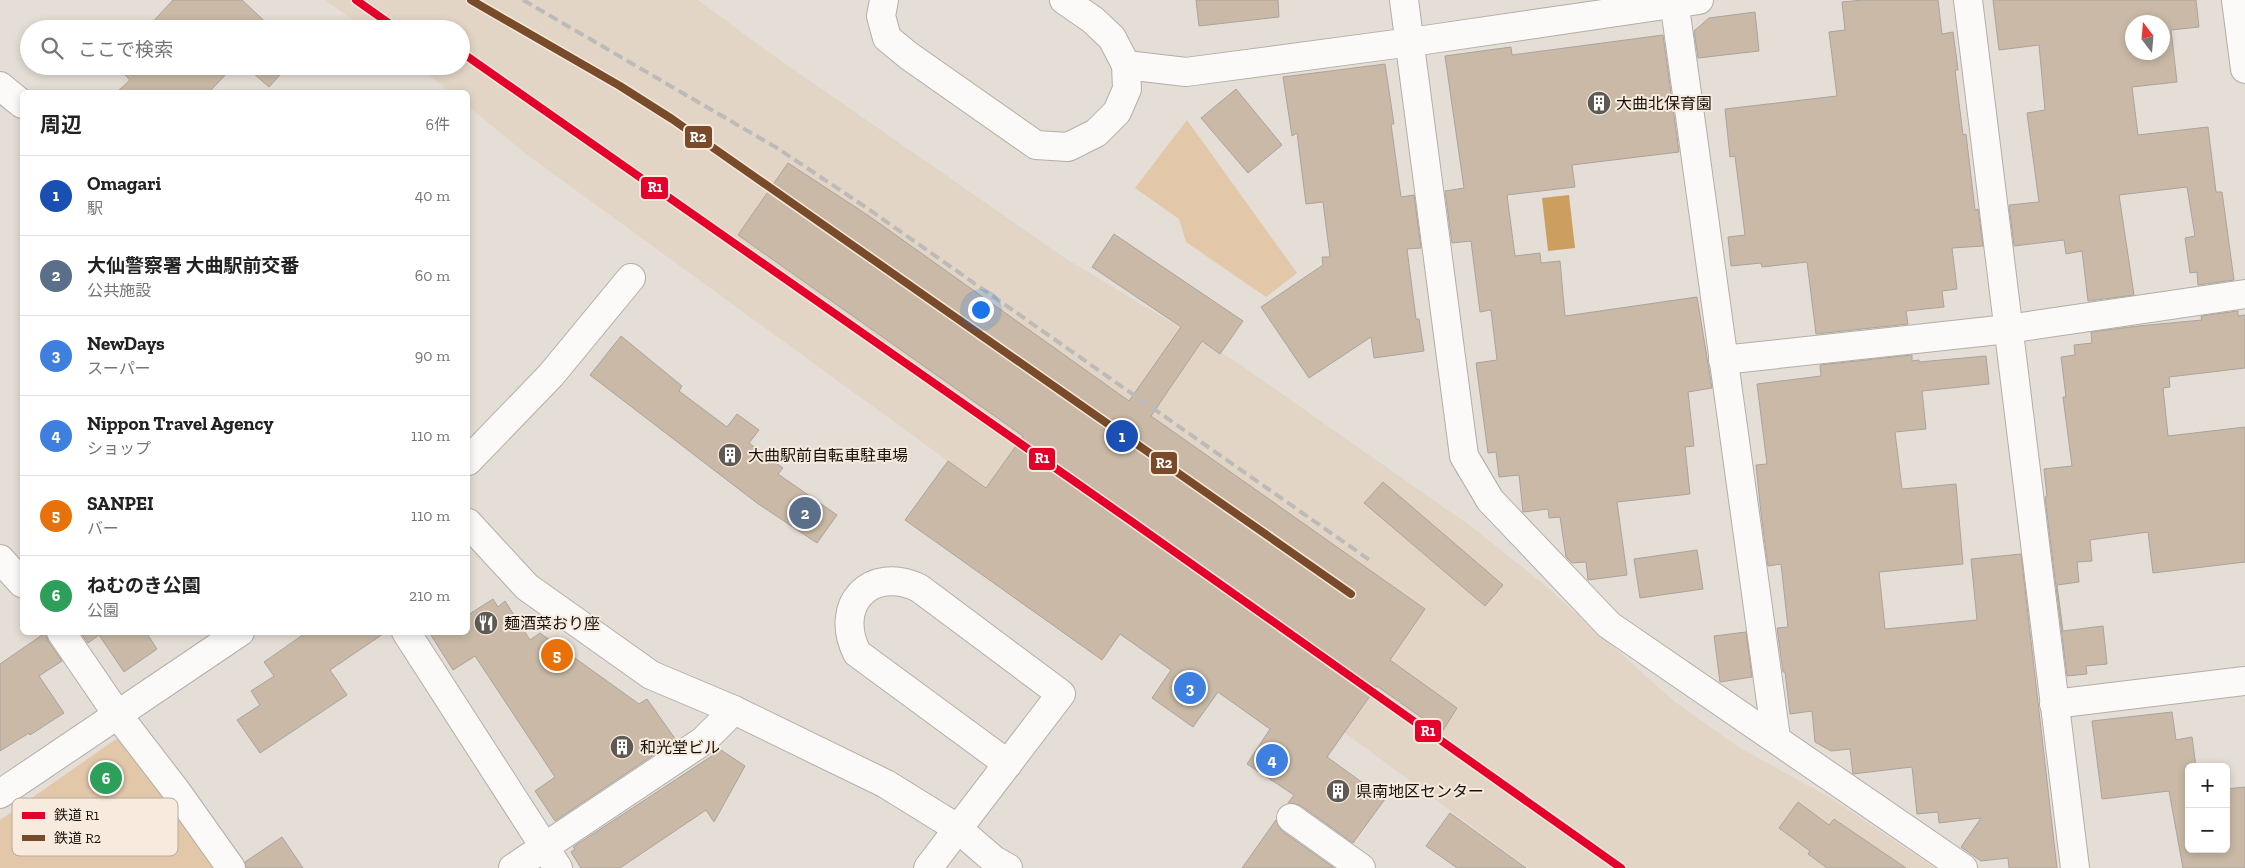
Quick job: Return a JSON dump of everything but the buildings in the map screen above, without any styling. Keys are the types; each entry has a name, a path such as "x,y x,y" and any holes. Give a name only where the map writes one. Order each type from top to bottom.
{"street":[{"path":"884,0 881,16 887,38 909,56 1036,145 1068,146 1096,133 1117,112 1127,89 1126,65 1112,38 1094,20 1064,0"},
{"path":"1404,0 1464,456 1490,500 1609,625 1963,868"},
{"path":"1968,0 2075,868"},
{"path":"2236,0 2245,69"},
{"path":"1126,65 1186,72 1411,42 1682,1 1723,360 1776,738"},
{"path":"0,86 20,102"},
{"path":"470,459 551,375 631,278"},
{"path":"1723,360 2008,329 2245,294"},
{"path":"470,525 526,587 651,675 734,710 886,784 957,828 994,860 1008,868"},
{"path":"0,559 20,581"},
{"path":"928,868 957,828 1008,764 1061,694 919,588 905,582 890,580 875,584 863,592 853,604 848,621 850,638 858,653 1008,764"},
{"path":"63,635 117,714 177,792 231,868"},
{"path":"0,794 236,635"},
{"path":"408,635 552,858"},
{"path":"2054,704 2245,681"},
{"path":"513,868 552,858 703,741 734,710"},
{"path":"1291,818 1361,868"}],"shaded area":[{"path":"325,0 698,0 767,51 1065,258 1235,361 1472,527 1541,582 1675,702 1737,746 1832,799 1935,868 1528,868 1345,733 948,461 526,154 470,108 470,90 448,90 429,75 470,75 470,20 353,20"},
{"path":"1187,120 1297,273 1266,297 1186,242 1179,219 1135,188"},
{"path":"1569,195 1575,248 1548,251 1542,198"},
{"path":"122,735 166,798 32,798"},
{"path":"12,812 12,856 178,856 178,816 214,868 0,868 0,820"}],"railway":[{"path":"523,0 777,148 864,206 1371,561"}],"rail line":[{"name":"R1","path":"356,0 384,20"},
{"name":"R2","path":"471,0 620,86 672,119 1351,594"},
{"name":"R1","path":"470,58 1131,521 1621,868"}],"place":[{"name":"大曲北保育園","path":"1599,103"},
{"name":"Omagari","path":"1122,436"},
{"name":"大曲駅前自転車駐車場","path":"730,455"},
{"name":"大仙警察署 大曲駅前交番","path":"805,513"},
{"name":"麺酒菜おり座","path":"486,623"},
{"name":"SANPEI","path":"557,655"},
{"name":"NewDays","path":"1190,688"},
{"name":"和光堂ビル","path":"622,747"},
{"name":"Nippon Travel Agency","path":"1272,760"},
{"name":"ねむのき公園","path":"106,778"},
{"name":"県南地区センター","path":"1338,791"}]}
